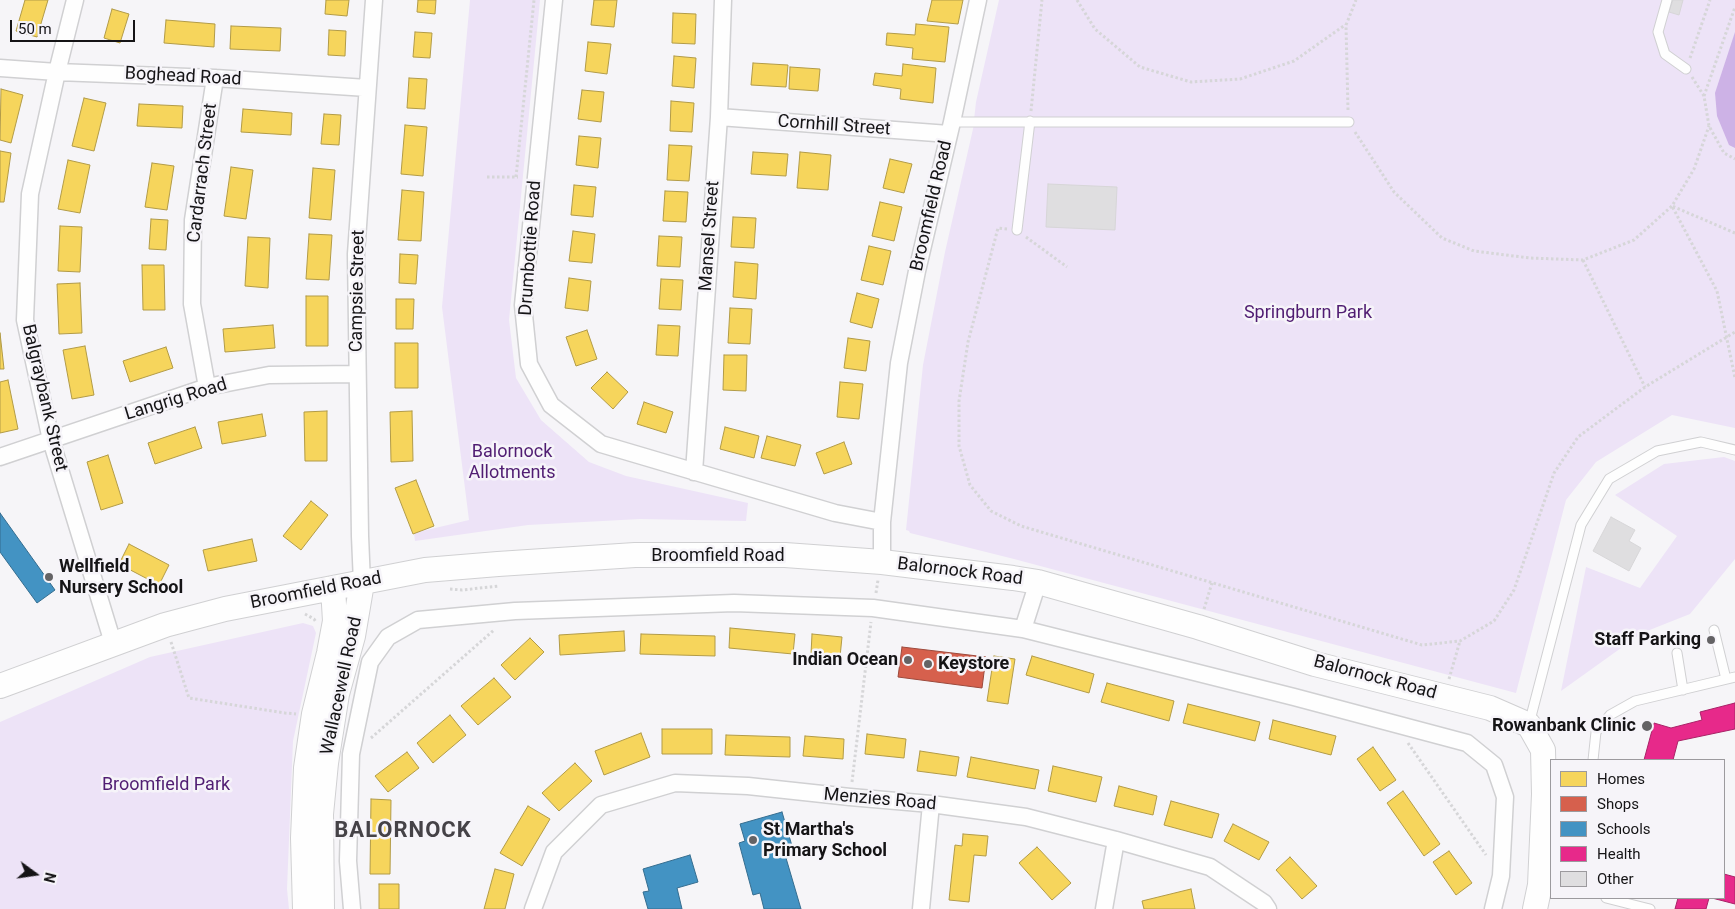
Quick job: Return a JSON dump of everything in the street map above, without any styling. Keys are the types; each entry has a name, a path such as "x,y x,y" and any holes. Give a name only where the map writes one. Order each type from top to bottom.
{"street":[{"name":"Balgraybank Street","path":"75,0 30,194 26,320 50,440 113,643"},
{"name":"Campsie Street","path":"362,583 356,254 374,0"},
{"name":"Drumbottie Road","path":"554,0 523,305 529,364 551,405 602,444 834,513 882,522"},
{"name":"Mansel Street","path":"694,472 719,117 723,0"},
{"name":"Broomfield Road","path":"0,686 113,643 165,625 225,608 425,570 635,555 785,555 882,562 882,522 899,363 917,271 978,0"},
{"name":"Boghead Road","path":"0,68 215,78 367,88"},
{"name":"Cardarrach Street","path":"207,387 192,304 193,220 215,78"},
{"name":"Cornhill Street","path":"719,117 950,128"},
{"name":"Langrig Road","path":"0,457 207,387 269,376 357,374"},
{"name":"Balornock Road","path":"882,562 1038,582 1316,664 1490,708 1529,724"},
{"name":"Balornock Road","path":"1023,630 1038,582"},
{"name":"Wallacewell Road","path":"322,909 322,814 326,764 337,694 353,636 362,583"},
{"name":"Wallacewell Road","path":"305,909 303,838 306,768 314,714 335,621 333,588"},
{"path":"515,611 734,603 873,608 1023,630 1294,697 1467,743 1494,766 1505,797 1500,876 1493,909"},
{"name":"Wallacewell Road","path":"352,909 348,861 351,754 370,662 388,637 418,620 515,611"},
{"path":"1529,724 1543,750 1545,886 1535,909"},
{"name":"Menzies Road","path":"533,909 554,852 601,805 675,782 748,786 931,804 1026,818 1116,840 1210,867 1264,902 1268,909"},
{"path":"921,909 931,804"},
{"path":"1104,909 1116,840"}],"lane":[{"path":"1667,0 1658,32 1665,54 1686,69"},
{"path":"950,128 1030,121 1349,122"},
{"path":"1017,230 1030,121"},
{"path":"1529,724 1582,525 1608,479 1656,451 1701,442 1735,450"},
{"path":"1593,759 1596,732 1610,715 1636,701 1730,678 1714,630"},
{"path":"1677,653 1683,690"},
{"path":"1610,899 1650,909"}],"path":[{"path":"516,177 534,0"},
{"path":"1030,121 1042,0"},
{"path":"1077,0 1094,29 1140,67 1191,82 1240,79 1294,61 1346,25"},
{"path":"1356,0 1346,25 1349,122 1394,192 1442,238 1474,251 1530,258 1584,260 1634,240 1672,206 1694,169 1709,126"},
{"path":"1710,0 1686,69 1704,96 1709,126 1724,153 1735,159"},
{"path":"1704,96 1735,7"},
{"path":"487,177 536,178"},
{"path":"1672,206 1735,233"},
{"path":"1672,206 1717,291 1735,378"},
{"path":"1067,267 1017,230 998,228 968,342 959,401 959,446 970,485 991,511 1021,526 1422,645 1460,641 1494,621 1514,590 1554,473 1578,437 1645,387 1735,332"},
{"path":"1584,260 1645,387"},
{"path":"850,797 873,608 882,562"},
{"path":"1198,628 1212,583"},
{"path":"351,754 515,611"},
{"path":"302,613 314,619 319,627"},
{"path":"178,639 170,642 189,698 285,713 314,714"},
{"path":"1394,723 1500,876"}],"green space":[{"name":"Balornock Allotments","path":"470,0 540,0 509,320 516,378 541,420 589,462 626,476 748,503 746,521 640,519 528,525 415,541 414,533 469,520 442,307"},
{"name":"Springburn Park","path":"999,0 1735,0 1735,428 1672,415 1596,462 1566,500 1516,693 910,533 906,530 923,365 945,252 973,129 976,102"},
{"path":"1724,457 1735,461 1735,559 1690,614 1642,633 1561,691 1586,567 1640,588 1677,536 1615,495 1664,464"},
{"name":"Broomfield Park","path":"303,623 313,626 316,633 293,741 287,889 289,909 0,909 0,722 150,657"}],"shaded area":[{"path":"1735,32 1735,148 1729,145 1717,116 1715,93"}],"building: Homes":[{"path":"25,0 48,0 37,37 16,31"},
{"path":"326,0 349,0 347,16 325,14"},
{"path":"418,0 436,0 435,14 417,12"},
{"path":"594,0 617,0 614,27 591,25"},
{"path":"932,0 963,0 958,24 927,21"},
{"path":"112,9 129,14 120,43 104,38"},
{"path":"673,13 696,14 695,44 672,43"},
{"path":"166,20 215,24 214,47 164,43"},
{"path":"916,24 949,27 945,62 912,59 913,48 886,45 887,33 915,35"},
{"path":"231,26 281,28 280,51 230,49"},
{"path":"329,30 346,31 345,56 328,55"},
{"path":"415,32 432,33 430,58 413,57"},
{"path":"588,42 611,44 607,74 585,71"},
{"path":"674,56 696,58 694,88 672,86"},
{"path":"753,63 788,65 786,87 751,85"},
{"path":"903,64 936,68 933,103 900,99 901,89 873,85 875,73 902,76"},
{"path":"790,67 820,69 818,91 789,89"},
{"path":"409,78 427,79 425,109 407,108"},
{"path":"1,89 23,95 11,143 0,140"},
{"path":"582,90 604,92 601,122 578,119"},
{"path":"84,98 106,103 94,151 72,146"},
{"path":"671,101 694,103 692,132 670,131"},
{"path":"139,104 183,106 182,128 137,126"},
{"path":"243,109 292,113 291,135 241,132"},
{"path":"324,114 341,115 339,145 321,144"},
{"path":"405,125 427,127 423,176 401,174"},
{"path":"579,136 601,138 598,168 576,165"},
{"path":"669,145 692,146 689,181 667,180"},
{"path":"0,151 11,153 4,202 0,202"},
{"path":"753,152 788,154 786,176 751,174"},
{"path":"800,152 831,155 828,190 797,188"},
{"path":"890,159 912,164 904,193 883,188"},
{"path":"68,160 90,165 80,213 58,209"},
{"path":"152,163 174,166 167,210 145,207"},
{"path":"231,167 253,170 246,219 224,216"},
{"path":"313,168 335,170 331,220 309,218"},
{"path":"574,185 596,187 593,217 571,215"},
{"path":"402,190 424,192 421,241 398,240"},
{"path":"665,191 688,192 686,222 663,221"},
{"path":"880,202 902,207 894,241 872,236"},
{"path":"733,217 756,218 754,248 731,247"},
{"path":"151,219 168,220 166,250 149,249"},
{"path":"60,226 82,227 80,272 58,271"},
{"path":"573,231 595,234 592,263 569,261"},
{"path":"309,234 332,235 329,280 306,279"},
{"path":"659,236 682,237 680,267 657,266"},
{"path":"248,237 270,238 268,288 245,286"},
{"path":"869,246 891,251 883,285 861,280"},
{"path":"400,254 418,255 416,284 399,283"},
{"path":"735,262 758,264 756,299 733,297"},
{"path":"142,265 164,265 165,310 143,310"},
{"path":"569,278 591,281 588,311 565,308"},
{"path":"661,279 683,280 681,310 659,309"},
{"path":"80,283 82,333 59,334 57,284"},
{"path":"857,293 879,299 872,328 850,322"},
{"path":"306,296 328,296 328,346 306,346"},
{"path":"396,299 414,299 413,329 396,329"},
{"path":"730,308 752,309 750,344 728,343"},
{"path":"273,325 275,348 225,352 223,329"},
{"path":"658,325 680,326 678,356 656,355"},
{"path":"587,330 597,359 576,366 566,337"},
{"path":"0,333 4,369 0,369"},
{"path":"848,338 870,341 866,371 844,368"},
{"path":"395,343 418,343 418,388 395,388"},
{"path":"85,346 94,395 72,399 63,350"},
{"path":"166,347 173,368 130,382 123,361"},
{"path":"724,355 747,355 746,391 723,390"},
{"path":"607,372 628,392 613,409 591,388"},
{"path":"8,380 18,429 0,433 0,382"},
{"path":"840,382 863,384 859,419 837,417"},
{"path":"644,402 673,412 666,433 637,424"},
{"path":"327,411 327,461 305,461 304,412"},
{"path":"412,411 413,461 391,462 390,412"},
{"path":"262,414 266,436 222,444 218,422"},
{"path":"195,427 202,448 155,464 148,443"},
{"path":"725,427 759,436 754,458 720,449"},
{"path":"767,436 801,445 795,466 761,458"},
{"path":"844,442 852,464 824,474 816,453"},
{"path":"108,455 123,503 101,510 87,462"},
{"path":"416,480 434,526 413,534 395,488"},
{"path":"311,501 328,515 301,550 283,536"},
{"path":"252,539 257,561 208,571 203,550"},
{"path":"129,544 169,565 159,585 119,564"},
{"path":"730,628 795,634 793,654 729,648"},
{"path":"624,631 625,651 560,655 559,635"},
{"path":"641,634 715,636 715,656 640,654"},
{"path":"812,634 842,637 840,657 811,654"},
{"path":"530,638 544,652 515,680 501,665"},
{"path":"994,656 1015,659 1008,704 987,701"},
{"path":"1032,656 1094,674 1089,693 1026,675"},
{"path":"494,678 511,697 478,725 461,706"},
{"path":"1107,683 1174,701 1169,721 1101,702"},
{"path":"1188,704 1260,722 1255,741 1183,723"},
{"path":"450,715 466,735 433,763 417,743"},
{"path":"1273,720 1336,736 1331,755 1269,739"},
{"path":"662,729 712,729 712,754 662,754"},
{"path":"641,733 650,757 604,775 595,751"},
{"path":"867,734 906,739 904,758 865,754"},
{"path":"726,735 790,737 790,757 725,755"},
{"path":"805,736 844,739 843,759 803,756"},
{"path":"1373,747 1396,780 1380,791 1357,759"},
{"path":"920,751 959,757 956,776 917,771"},
{"path":"407,752 419,768 388,792 375,776"},
{"path":"971,757 1039,770 1035,789 967,777"},
{"path":"575,763 592,781 559,811 542,793"},
{"path":"1053,766 1102,777 1096,802 1048,791"},
{"path":"1119,786 1157,796 1153,815 1114,806"},
{"path":"1403,791 1440,844 1424,856 1387,803"},
{"path":"371,799 391,800 390,874 370,874"},
{"path":"1171,801 1219,814 1212,838 1164,825"},
{"path":"528,806 550,819 522,866 500,853"},
{"path":"1233,824 1269,842 1259,860 1224,841"},
{"path":"963,834 988,836 986,856 974,855 969,902 949,900 955,845 962,846"},
{"path":"1037,847 1071,883 1052,900 1019,863"},
{"path":"1449,851 1472,883 1456,895 1433,862"},
{"path":"1290,857 1317,886 1302,899 1276,870"},
{"path":"495,869 514,874 505,909 484,909"},
{"path":"379,884 399,884 399,909 379,909"},
{"path":"1191,889 1195,909 1144,909 1142,901"}],"building: Shops":[{"path":"902,647 986,657 982,688 898,677"}],"building: Schools":[{"path":"0,513 55,590 37,603 0,552"},
{"path":"782,812 795,856 786,858 801,909 764,909 760,893 753,895 739,843 745,841 740,824"},
{"path":"690,855 698,882 677,888 682,909 648,909 643,892 649,891 643,869"}],"building: Health":[{"path":"1735,703 1735,729 1678,741 1673,759 1644,759 1654,723 1671,728 1702,720 1700,712"},
{"path":"1725,874 1735,877 1735,904 1716,899 1725,899"},
{"path":"1678,899 1709,899 1706,909 1675,909"}],"building: Other":[{"path":"1673,0 1683,0 1679,15 1669,12"},
{"path":"1048,184 1117,187 1115,230 1046,227"},
{"path":"1611,517 1635,530 1629,541 1641,548 1629,571 1593,551"}],"place":[{"name":"Wellfield Nursery School","path":"49,577"},
{"name":"Staff Parking","path":"1711,640"},
{"name":"Indian Ocean","path":"908,660"},
{"name":"Keystore","path":"928,664"},
{"name":"Rowanbank Clinic","path":"1647,726"},
{"name":"St Martha's Primary School","path":"753,840"}],"district":[{"name":"BALORNOCK","path":"403,831"}]}
